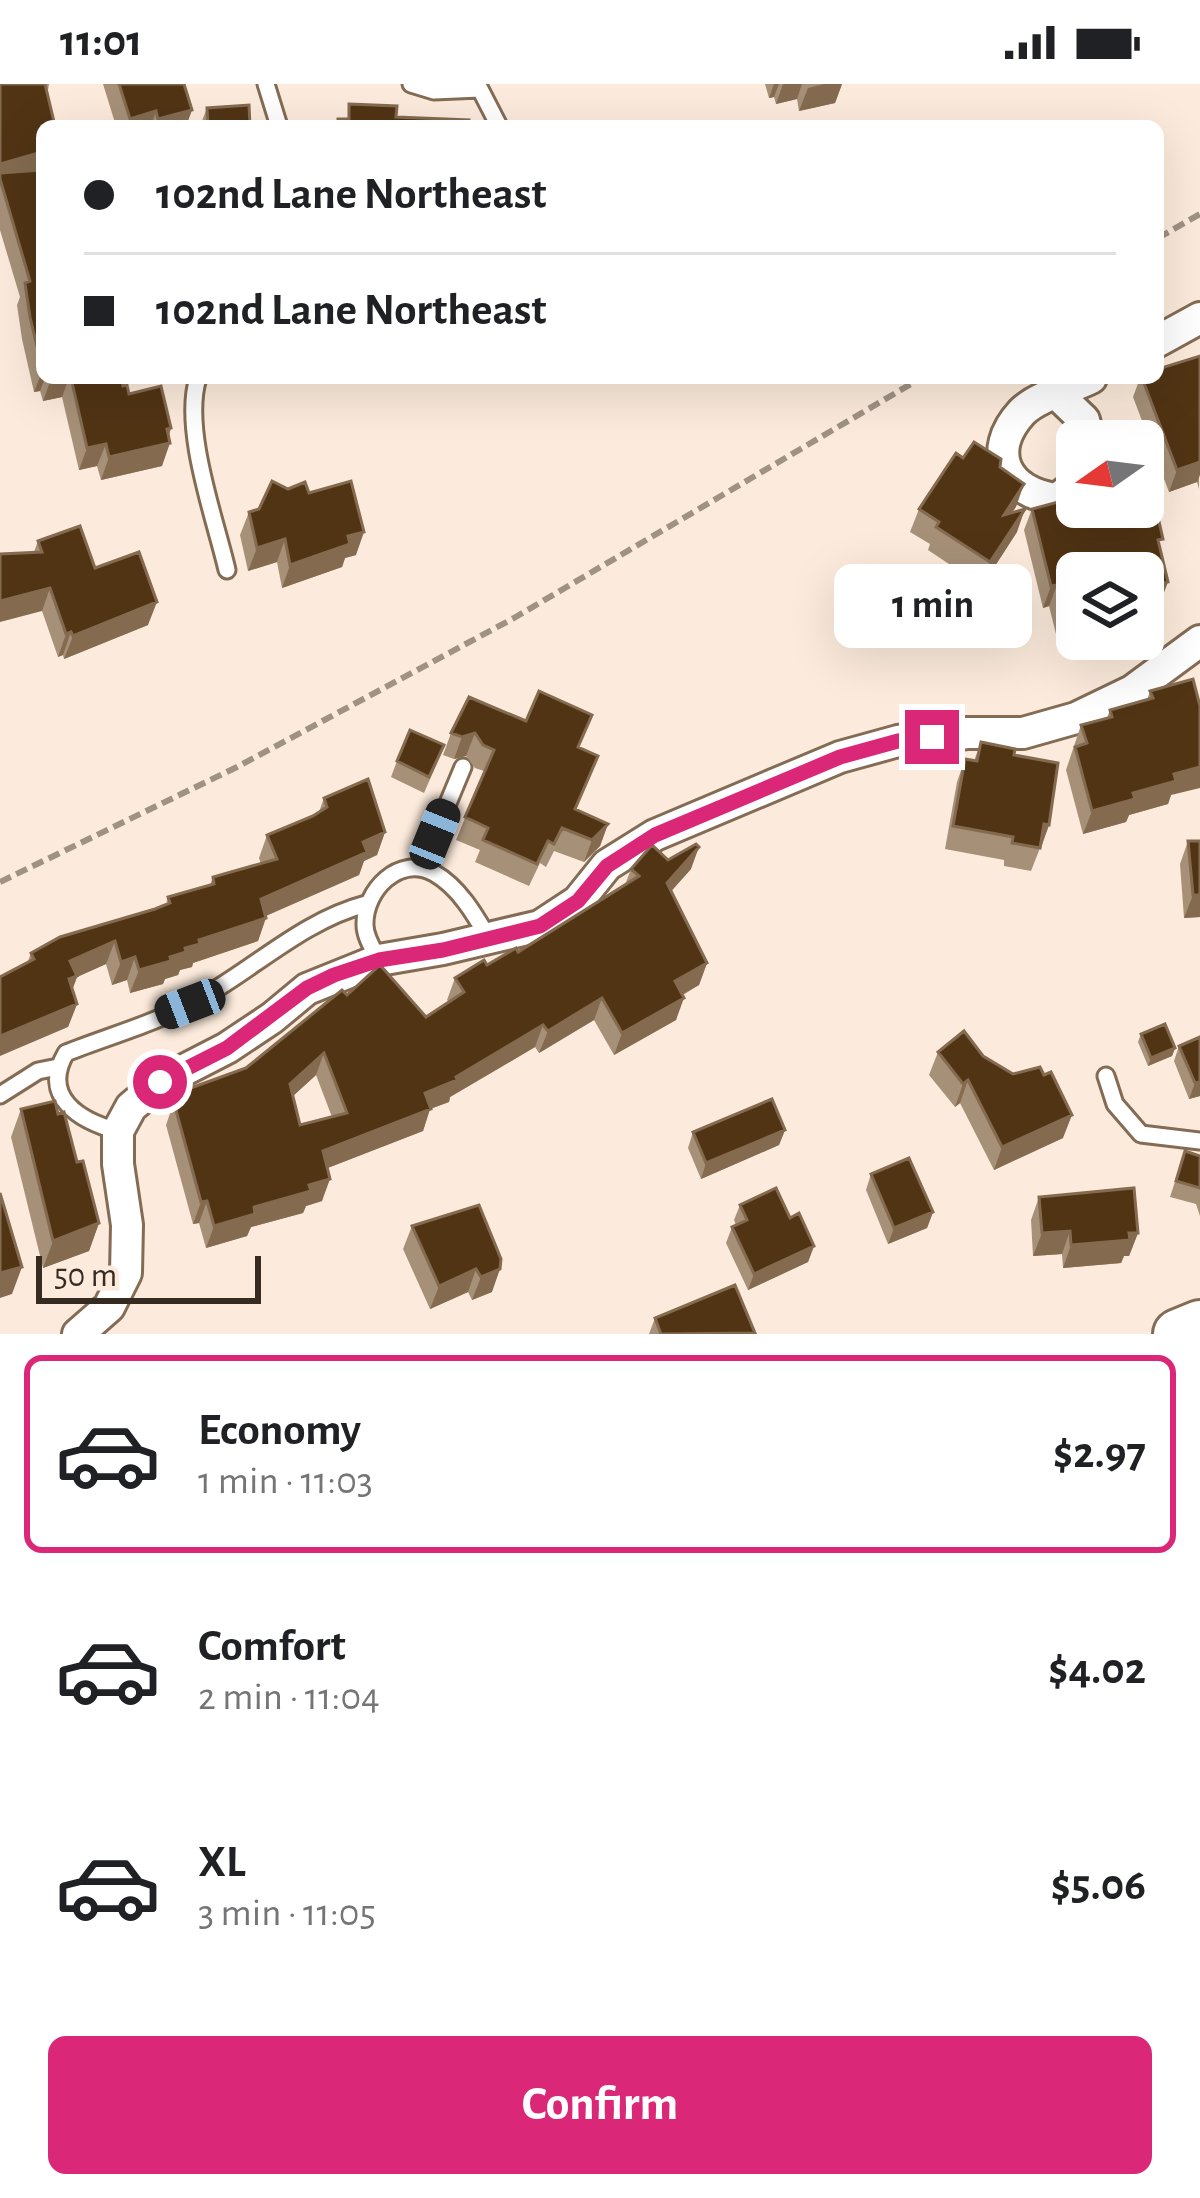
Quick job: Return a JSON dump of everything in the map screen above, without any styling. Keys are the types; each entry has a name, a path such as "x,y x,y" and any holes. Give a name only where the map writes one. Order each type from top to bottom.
{"main road":[{"path":"1178,1334 1200,1325"}],"street":[{"path":"1164,338 1200,318"},
{"path":"1056,499 1032,496 1014,483 1003,461 1007,434 1025,408 1078,384"},
{"path":"1057,394 1084,420"},
{"path":"78,1334 109,1307 126,1273 127,1225 118,1131 131,1107 160,1082 227,1048 307,988 379,960 540,926 578,901 607,866 655,835 840,757 898,741 1023,733 1076,718 1132,691 1200,641"}],"lane":[{"path":"266,84 277,120"},
{"path":"411,84 434,91 480,89 496,120"},
{"path":"197,384 200,457 227,570"},
{"path":"422,868 463,767"},
{"path":"379,960 364,931 366,904 379,883 401,871 422,868 439,875 469,905 489,938"},
{"path":"118,1131 88,1123 71,1109 59,1088 58,1067 66,1053 190,1004 284,942 343,910 366,904"},
{"path":"0,1095 38,1071 58,1067"},
{"path":"1106,1076 1114,1104 1141,1134 1200,1141"}],"path":[{"path":"1164,235 1200,214"},
{"path":"0,882 237,767 514,618 911,384"}],"building":[{"path":"0,84 45,84 54,120 36,120 36,154 0,164"},
{"path":"119,84 184,84 192,110 158,119 156,111 130,119"},
{"path":"349,104 397,106 396,117 469,120 338,120 349,119"},
{"path":"249,105 250,120 208,120 207,108"},
{"path":"36,170 36,342 25,283 30,281 0,173"},
{"path":"1200,356 1200,462 1177,470 1164,436 1164,420 1158,420 1144,384 1164,384 1164,367"},
{"path":"72,384 122,384 129,394 161,386 170,443 109,457 106,444 87,448"},
{"path":"974,442 1001,459 1000,467 1024,484 1004,515 1025,509 990,562 936,527 939,522 919,509 956,453 963,458"},
{"path":"272,481 288,489 305,482 309,493 351,481 364,532 348,536 350,544 290,565 285,539 257,548 249,512 259,509"},
{"path":"1056,503 1056,528 1160,528 1161,552 1056,552 1056,585 1051,586 1032,509"},
{"path":"80,526 95,568 139,552 157,602 73,636 66,634 50,588 0,601 0,554 42,552 38,541"},
{"path":"1193,679 1200,706 1200,767 1174,774 1176,781 1133,793 1135,799 1092,811 1075,747 1087,743 1081,725 1112,717 1110,710 1153,698 1150,691"},
{"path":"539,691 592,715 578,747 598,756 575,809 608,824 592,840 562,828 554,844 548,841 537,864 483,840 488,828 465,817 494,750 483,745 475,733 462,737 451,733 469,697 526,721"},
{"path":"410,730 444,745 429,777 397,761"},
{"path":"981,742 1015,749 1014,755 1058,763 1049,825 1044,824 1040,848 1012,843 1013,837 953,826 965,759 977,761"},
{"path":"368,779 385,832 363,842 367,852 261,899 266,918 199,940 200,944 170,957 171,961 139,970 135,957 121,962 115,941 70,961 77,976 69,979 77,1004 0,1036 0,977 34,959 31,953 60,937 170,903 168,897 214,884 213,877 277,859 267,835 313,816 327,807 324,798"},
{"path":"1188,841 1200,841 1200,895 1193,895"},
{"path":"696,844 699,847 667,883 707,963 675,981 684,998 622,1033 602,998 548,1031 543,1025 457,1080 425,1093 431,1109 323,1151 330,1179 309,1185 311,1191 254,1207 255,1214 214,1226 207,1201 201,1202 174,1103 180,1102 177,1093 246,1068 342,990 347,995 380,965 426,1017 464,992 455,978 484,960 487,965 516,948 518,952 639,876 631,869 652,845 668,860","holes":["324,1053 347,1113 300,1125 290,1084"]},
{"path":"1165,1024 1175,1048 1151,1058 1141,1034"},
{"path":"964,1031 983,1056 1013,1074 1040,1067 1044,1075 1051,1072 1072,1115 1002,1147 968,1080 963,1084 938,1052"},
{"path":"1200,1037 1200,1082 1195,1083 1179,1046"},
{"path":"772,1099 785,1130 706,1163 693,1132"},
{"path":"55,1101 58,1114 64,1112 77,1162 83,1161 99,1223 53,1241 21,1109"},
{"path":"1185,1151 1200,1156 1200,1188 1176,1181"},
{"path":"909,1158 933,1212 894,1228 871,1174"},
{"path":"776,1188 790,1218 799,1213 814,1246 754,1274 732,1227 747,1220 740,1205"},
{"path":"1134,1188 1138,1233 1129,1233 1130,1240 1071,1245 1070,1231 1042,1233 1039,1197"},
{"path":"0,1193 22,1267 0,1273"},
{"path":"479,1205 501,1259 500,1269 481,1277 476,1269 439,1286 412,1226"},
{"path":"735,1285 755,1333 661,1334 655,1318"}],"route":[{"path":"160,1082 227,1048 307,988 334,975 379,960 540,926 578,901 607,866 655,835 840,757 932,737"}]}
